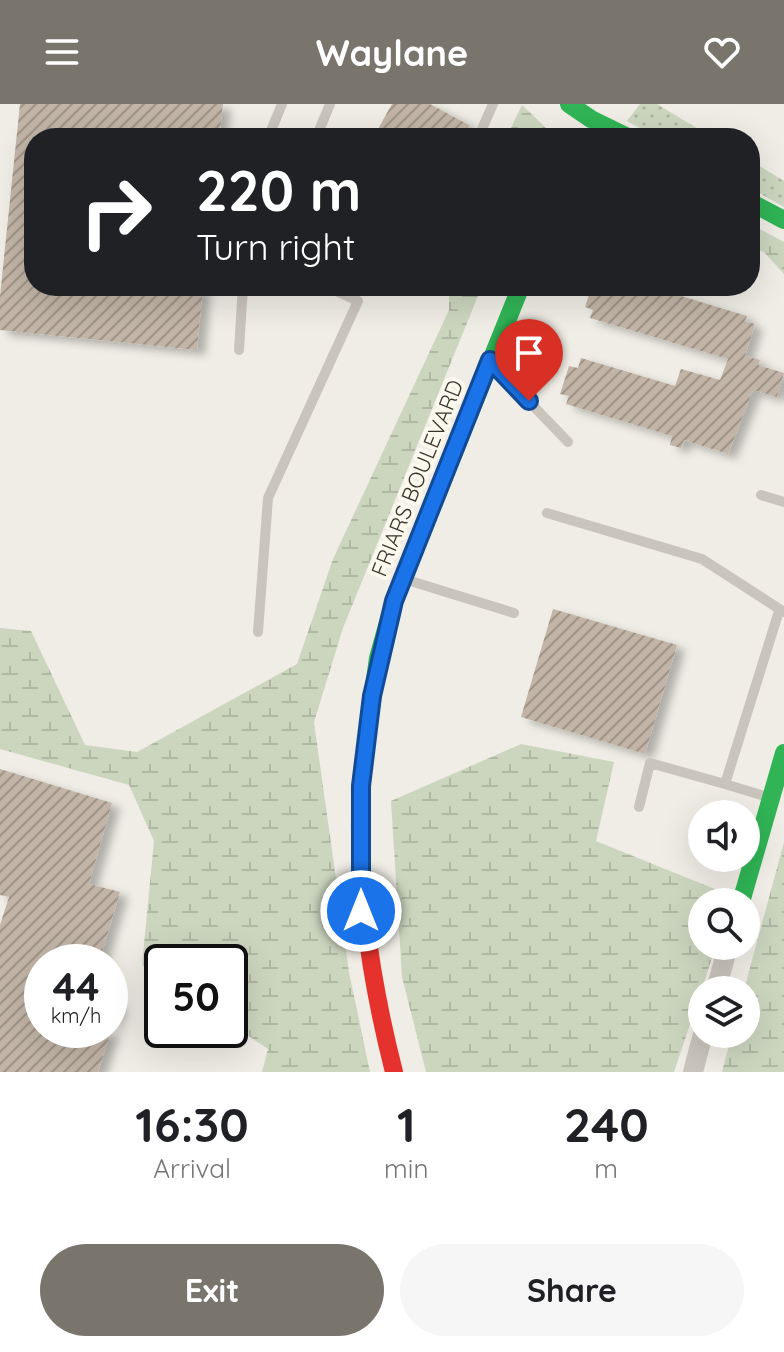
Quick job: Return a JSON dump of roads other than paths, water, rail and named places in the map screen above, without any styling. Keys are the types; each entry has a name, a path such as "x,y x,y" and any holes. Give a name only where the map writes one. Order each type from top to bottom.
{"main road":[{"path":"569,104 594,111 617,128"},
{"path":"760,207 784,220"},
{"name":"FRIARS BOULEVARD","path":"394,1072 380,1022 361,911 361,786 372,696 394,601 517,296"},
{"path":"745,888 784,753"}],"street":[{"path":"693,1072 699,1048"}],"lane":[{"path":"272,128 282,104"},
{"path":"320,128 330,104"},
{"path":"482,128 493,104"},
{"path":"239,350 242,296"},
{"path":"258,632 268,498 358,301 347,296"},
{"path":"490,360 568,442"},
{"path":"761,495 784,502"},
{"path":"547,513 702,559 781,612 725,784"},
{"path":"403,579 514,613"},
{"path":"639,807 650,763 771,798"}]}
